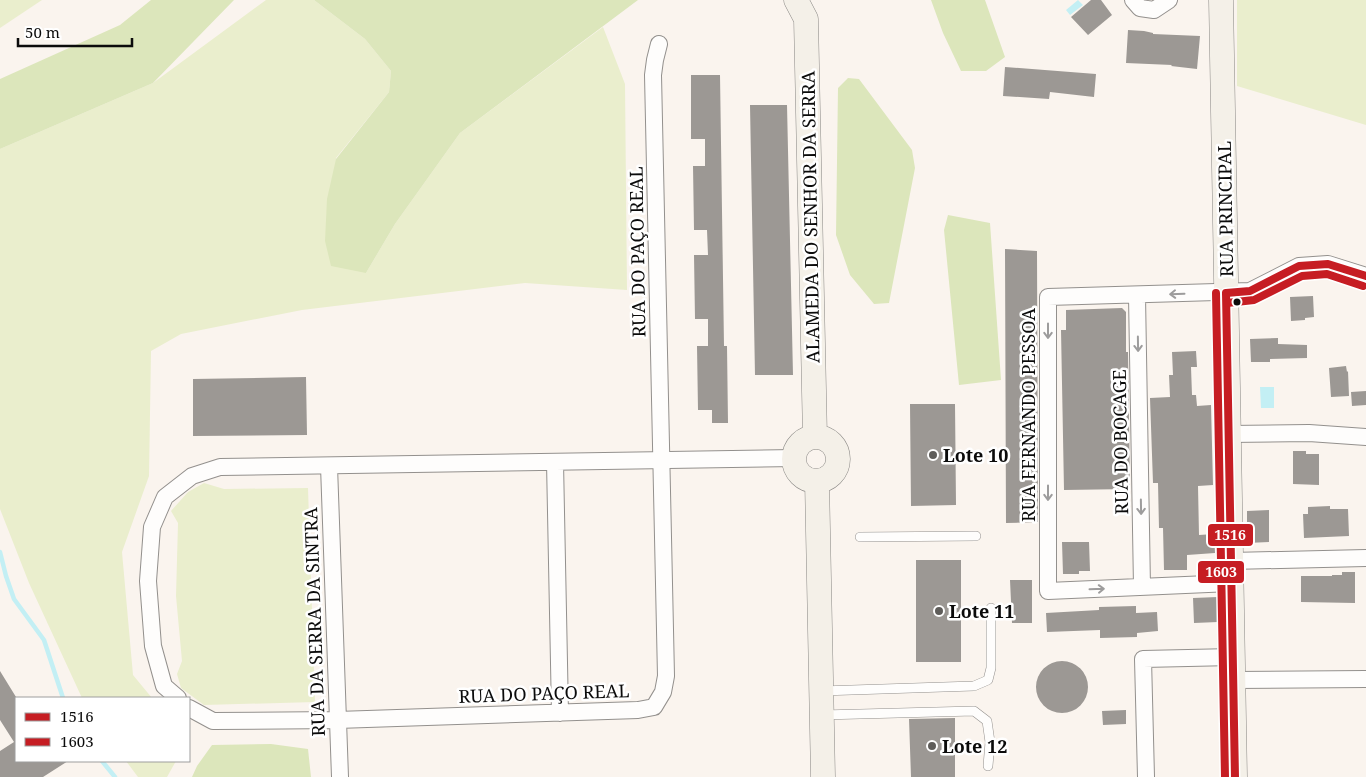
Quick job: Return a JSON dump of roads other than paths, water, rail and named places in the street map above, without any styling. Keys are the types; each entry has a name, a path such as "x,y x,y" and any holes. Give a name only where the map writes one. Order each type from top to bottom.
{"street":[{"name":"ALAMEDA DO SENHOR DA SERRA","path":"796,0 806,19 815,437"},
{"path":"1133,0 1140,8 1154,10 1169,0"},
{"name":"RUA PRINCIPAL","path":"1221,0 1235,777"},
{"name":"RUA DO PAÇO REAL","path":"190,709 213,721 337,720 638,710 654,707 663,692 666,676 653,75 654,60 659,44"},
{"name":"RUA FERNANDO PESSOA","path":"1142,587 1048,591 1048,297 1137,296 1250,291 1299,266 1328,264 1366,276"},
{"name":"RUA DO BOCAGE","path":"1137,296 1142,587"},
{"path":"1229,434 1309,433 1366,437"},
{"path":"815,437 824,438 832,443 837,450 839,458 837,467 832,474 825,479 817,481 808,479 800,474 794,458 796,450 801,443 815,437"},
{"path":"177,697 164,686 153,646 148,581 152,527 165,497 192,476 220,467 794,458"},
{"path":"555,462 560,712"},
{"name":"RUA DA SERRA DA SINTRA","path":"329,466 340,777"},
{"path":"817,481 823,777"},
{"path":"1142,587 1231,572 1366,558"},
{"path":"1146,777 1143,659 1232,657"},
{"path":"1233,680 1366,680"}],"lane":[{"path":"860,537 976,536"},
{"path":"821,690 945,683 974,686 988,680 991,668 991,608"},
{"path":"822,715 974,711 987,721 990,742 988,766"}],"water":[{"path":"1078,0 1083,5 1070,15 1066,10"},
{"path":"1260,387 1274,387 1274,408 1261,408"}],"waterway":[{"path":"0,552 14,599 44,640 63,697"},
{"path":"103,762 115,777"}],"place":[{"name":"Lote 10","path":"933,455"},
{"name":"Lote 11","path":"939,611"},
{"name":"Lote 12","path":"932,746"}]}
